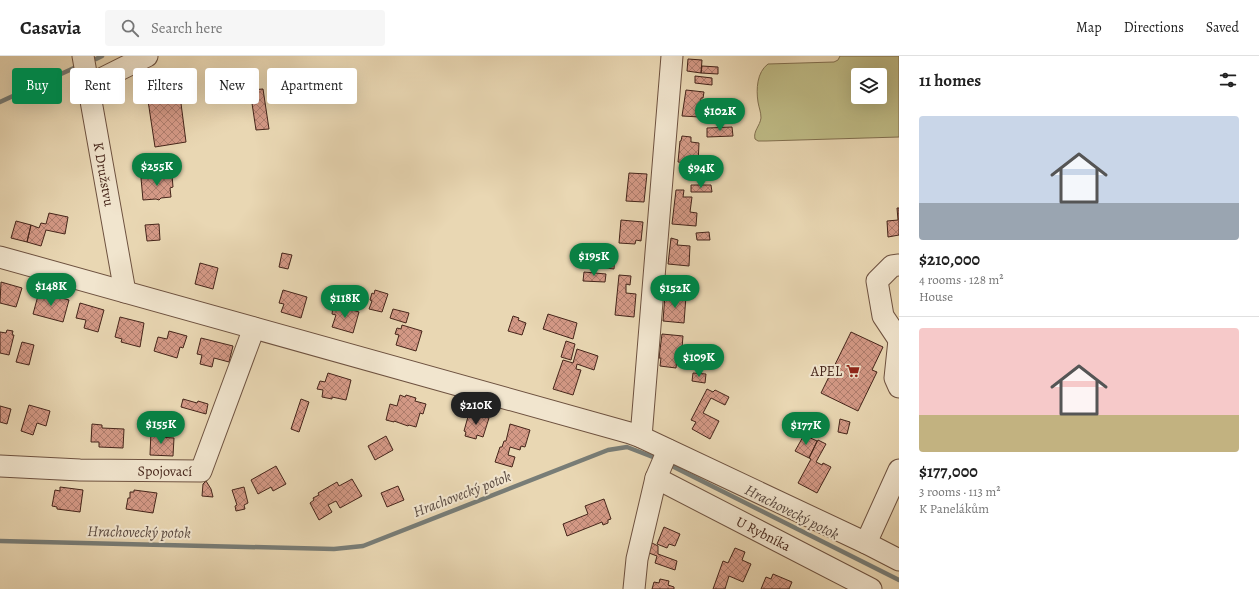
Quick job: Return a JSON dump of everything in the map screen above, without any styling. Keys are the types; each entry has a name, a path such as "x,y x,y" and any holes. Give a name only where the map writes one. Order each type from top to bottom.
{"street":[{"name":"K Družstvu","path":"83,56 85,68"},
{"path":"123,68 147,56"},
{"path":"641,438 672,56"},
{"name":"K Družstvu","path":"91,104 125,292"},
{"path":"0,257 641,438 662,463 866,543 899,560"},
{"path":"899,266 892,266 877,281 884,316 899,340 895,378 899,387"},
{"name":"Spojovací","path":"0,466 80,470 201,470 254,328"},
{"path":"634,589 637,559 662,463"},
{"name":"U Rybníka","path":"662,463 870,589"},
{"path":"866,543 899,470"}],"shaded area":[{"path":"840,56 899,56 899,137 766,141 758,141 755,139 755,133 761,118 757,97 757,86 759,76 764,67 768,64 834,62 838,60"}],"building":[{"path":"688,59 702,60 701,73 687,71"},
{"path":"702,66 718,67 718,74 701,73"},
{"path":"695,76 712,78 712,85 695,83"},
{"path":"259,89 263,89 269,129 256,130 252,104 259,104"},
{"path":"686,90 704,92 703,98 701,98 700,117 682,116"},
{"path":"149,104 181,104 186,142 155,147"},
{"path":"732,127 733,136 707,137 707,128"},
{"path":"682,136 691,137 691,142 699,143 698,164 678,162 680,141"},
{"path":"629,173 647,174 644,202 626,201"},
{"path":"172,175 173,187 170,188 171,197 161,198 159,200 143,200 141,178"},
{"path":"691,185 711,185 712,192 691,192"},
{"path":"676,190 684,190 683,197 692,197 690,212 697,213 696,226 672,224"},
{"path":"897,208 899,208 899,235 888,237 887,221 898,220"},
{"path":"49,213 68,217 65,234 46,230 41,246 27,242 31,225 39,228 41,223 46,224"},
{"path":"621,220 643,222 641,241 636,240 635,244 619,243"},
{"path":"16,221 31,225 27,242 11,238"},
{"path":"159,224 160,240 147,241 145,225"},
{"path":"709,232 710,240 697,240 696,233"},
{"path":"671,238 678,240 677,245 690,246 689,266 668,264"},
{"path":"593,248 607,249 606,255 615,255 614,269 605,268 605,266 592,265"},
{"path":"282,253 292,255 288,269 279,267"},
{"path":"200,263 218,268 213,289 195,284"},
{"path":"584,272 606,274 605,282 583,281"},
{"path":"619,275 631,276 630,285 626,284 626,293 636,294 634,317 615,315"},
{"path":"1,282 22,288 16,307 0,303"},
{"path":"283,290 307,297 301,318 281,312 284,304 279,303"},
{"path":"375,290 388,294 382,312 369,309 372,301 370,300 372,293 374,294"},
{"path":"39,292 69,300 63,322 33,314"},
{"path":"665,295 686,296 684,323 663,321"},
{"path":"80,303 104,310 98,332 84,328 86,320 76,318"},
{"path":"338,306 359,312 353,333 332,327 336,315 332,314 333,307 338,308"},
{"path":"393,309 409,313 406,323 390,318"},
{"path":"548,314 577,323 573,339 543,329"},
{"path":"513,316 526,323 522,335 508,331"},
{"path":"120,317 144,323 140,347 121,342 122,339 115,337"},
{"path":"402,325 422,331 416,351 396,345 399,335 395,334 397,328 401,329"},
{"path":"7,330 13,331 12,335 14,335 9,355 0,353 0,332 6,333"},
{"path":"169,331 187,336 183,348 180,347 177,358 154,351 158,337 167,339"},
{"name":"APEL","path":"851,332 883,347 872,370 877,372 858,411 821,393"},
{"path":"662,334 683,336 681,360 677,359 676,368 660,366 661,358 659,358"},
{"path":"201,338 233,346 229,362 214,358 212,367 200,364 202,355 197,354"},
{"path":"566,341 575,344 571,360 561,357"},
{"path":"22,342 34,345 29,365 16,362"},
{"path":"577,349 598,356 594,370 577,364 576,369 581,370 573,395 553,389 563,360 573,363"},
{"path":"328,373 351,380 346,400 332,397 332,399 322,397 323,390 317,389 320,381 325,382"},
{"path":"693,373 706,374 705,383 692,381"},
{"path":"707,389 713,392 715,390 729,397 725,405 711,398 703,413 719,421 710,439 692,429 696,422 691,420"},
{"path":"400,395 416,398 415,401 426,404 423,414 420,413 416,427 386,420 390,404 397,406"},
{"path":"183,399 208,404 206,414 181,407"},
{"path":"301,399 309,402 299,432 291,429"},
{"path":"29,405 50,411 46,426 37,423 33,435 21,431"},
{"path":"0,406 11,409 7,424 0,422"},
{"path":"469,413 489,418 483,437 477,435 476,439 465,436 466,432 464,431"},
{"path":"840,419 850,422 847,434 838,432"},
{"path":"92,424 102,425 102,428 124,429 123,448 99,447 99,442 91,442"},
{"path":"510,424 530,430 525,447 521,446 520,450 510,447 508,455 515,457 512,467 495,462 500,447 502,447 504,441 506,441"},
{"path":"151,431 158,432 158,437 174,438 173,456 150,455"},
{"path":"804,435 817,441 809,458 795,451"},
{"path":"386,436 393,450 375,460 368,446"},
{"path":"818,440 826,444 816,462 822,465 823,463 831,467 817,493 798,483 811,459 809,458"},
{"path":"276,466 286,484 273,491 271,487 258,494 251,480"},
{"path":"352,479 362,496 340,508 336,501 328,505 332,512 319,520 310,503 314,500 313,498 319,495 318,493 337,482 339,486"},
{"path":"206,481 211,489 213,497 202,496 203,484"},
{"path":"398,486 404,500 387,507 381,493"},
{"path":"60,487 83,490 80,512 57,509 57,507 52,506 55,490 60,491"},
{"path":"244,487 248,503 244,505 245,509 236,511 235,506 237,505 232,490"},
{"path":"134,490 157,493 153,513 126,509 128,498 130,498 130,492 134,492"},
{"path":"604,499 611,519 608,520 608,523 603,525 602,522 567,536 563,524 588,514 585,506"},
{"path":"664,527 680,534 675,546 669,544 667,548 657,544"},
{"path":"652,543 658,546 658,554 677,561 675,570 655,563 657,556 649,553"},
{"path":"735,548 745,552 742,560 751,564 743,582 729,576 725,589 713,589 723,561 728,563"},
{"path":"773,574 792,582 789,589 761,589 766,577 771,579"},
{"path":"660,579 669,581 668,585 674,587 674,589 652,589 654,582 659,583"}],"waterway":[{"path":"96,59 102,56"},
{"path":"0,102 70,70"},
{"name":"Hrachovecký potok","path":"0,541 334,549 363,546 608,450 627,447 658,459"},
{"name":"Hrachovecký potok","path":"668,464 899,580"}],"place":[{"name":"APEL","path":"853,371"}]}
